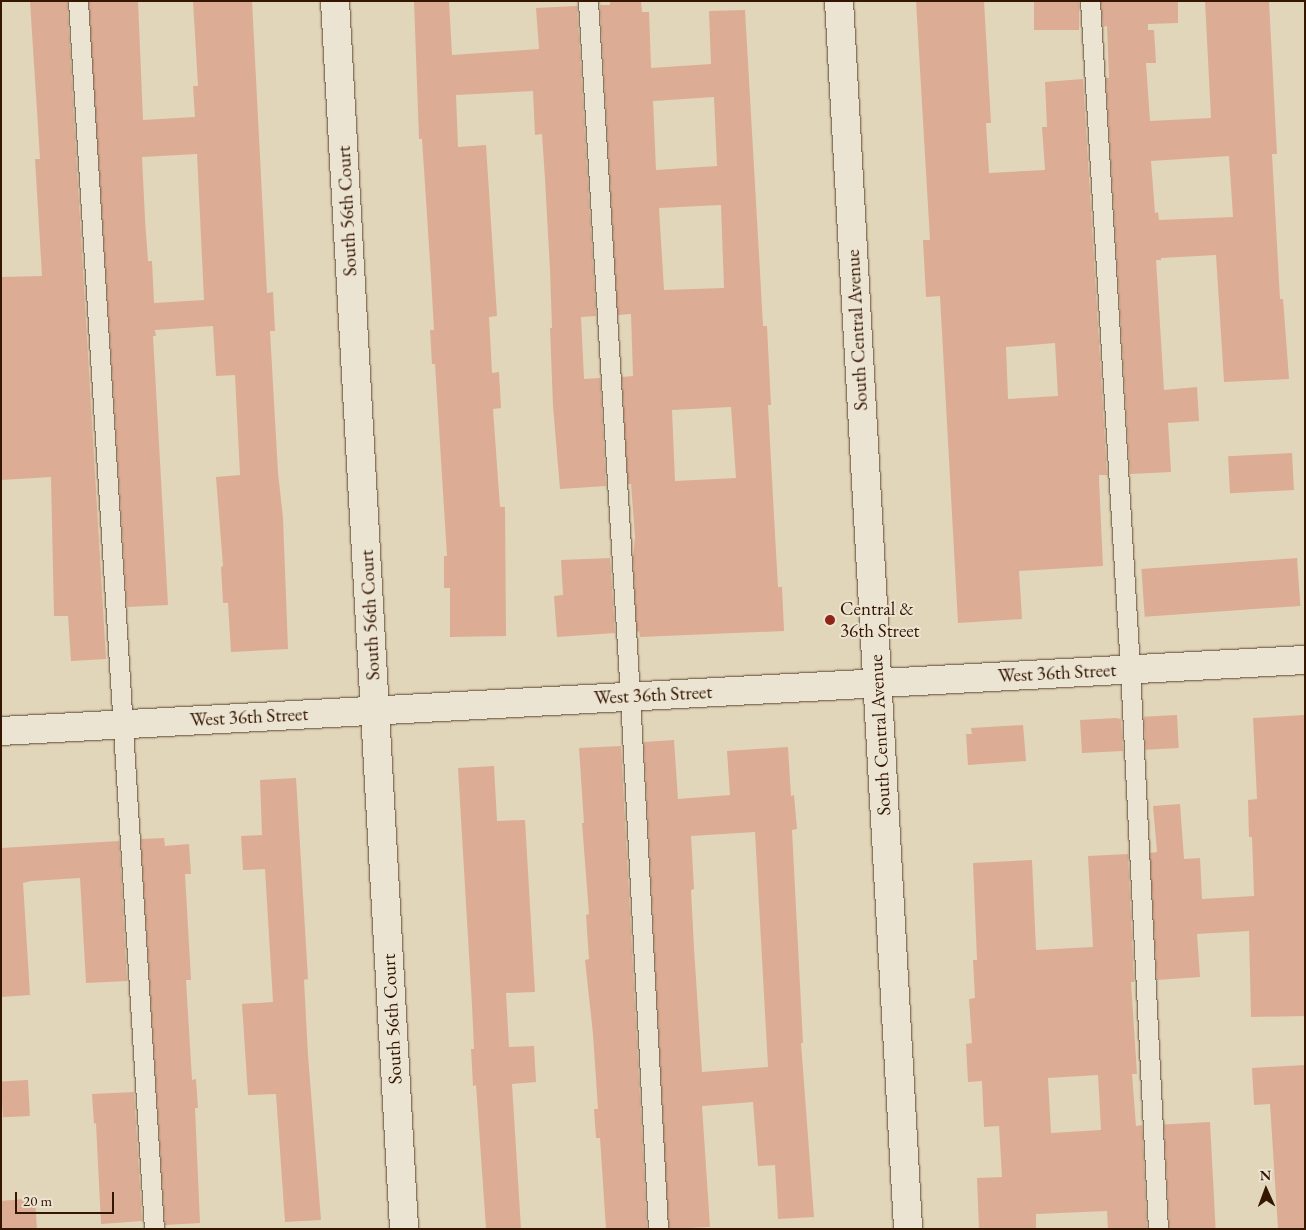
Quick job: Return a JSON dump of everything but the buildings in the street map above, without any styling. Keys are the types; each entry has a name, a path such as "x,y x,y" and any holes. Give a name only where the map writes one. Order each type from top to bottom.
{"street":[{"name":"South 56th Court","path":"335,1 404,1229"},
{"name":"South Central Avenue","path":"839,1 908,1229"},
{"name":"West 36th Street","path":"1,731 1305,660"}],"lane":[{"path":"78,1 154,1229"},
{"path":"588,1 630,696 658,1229"},
{"path":"1090,1 1130,669 1158,1229"}],"place":[{"name":"Central & 36th Street","path":"830,620"}]}
